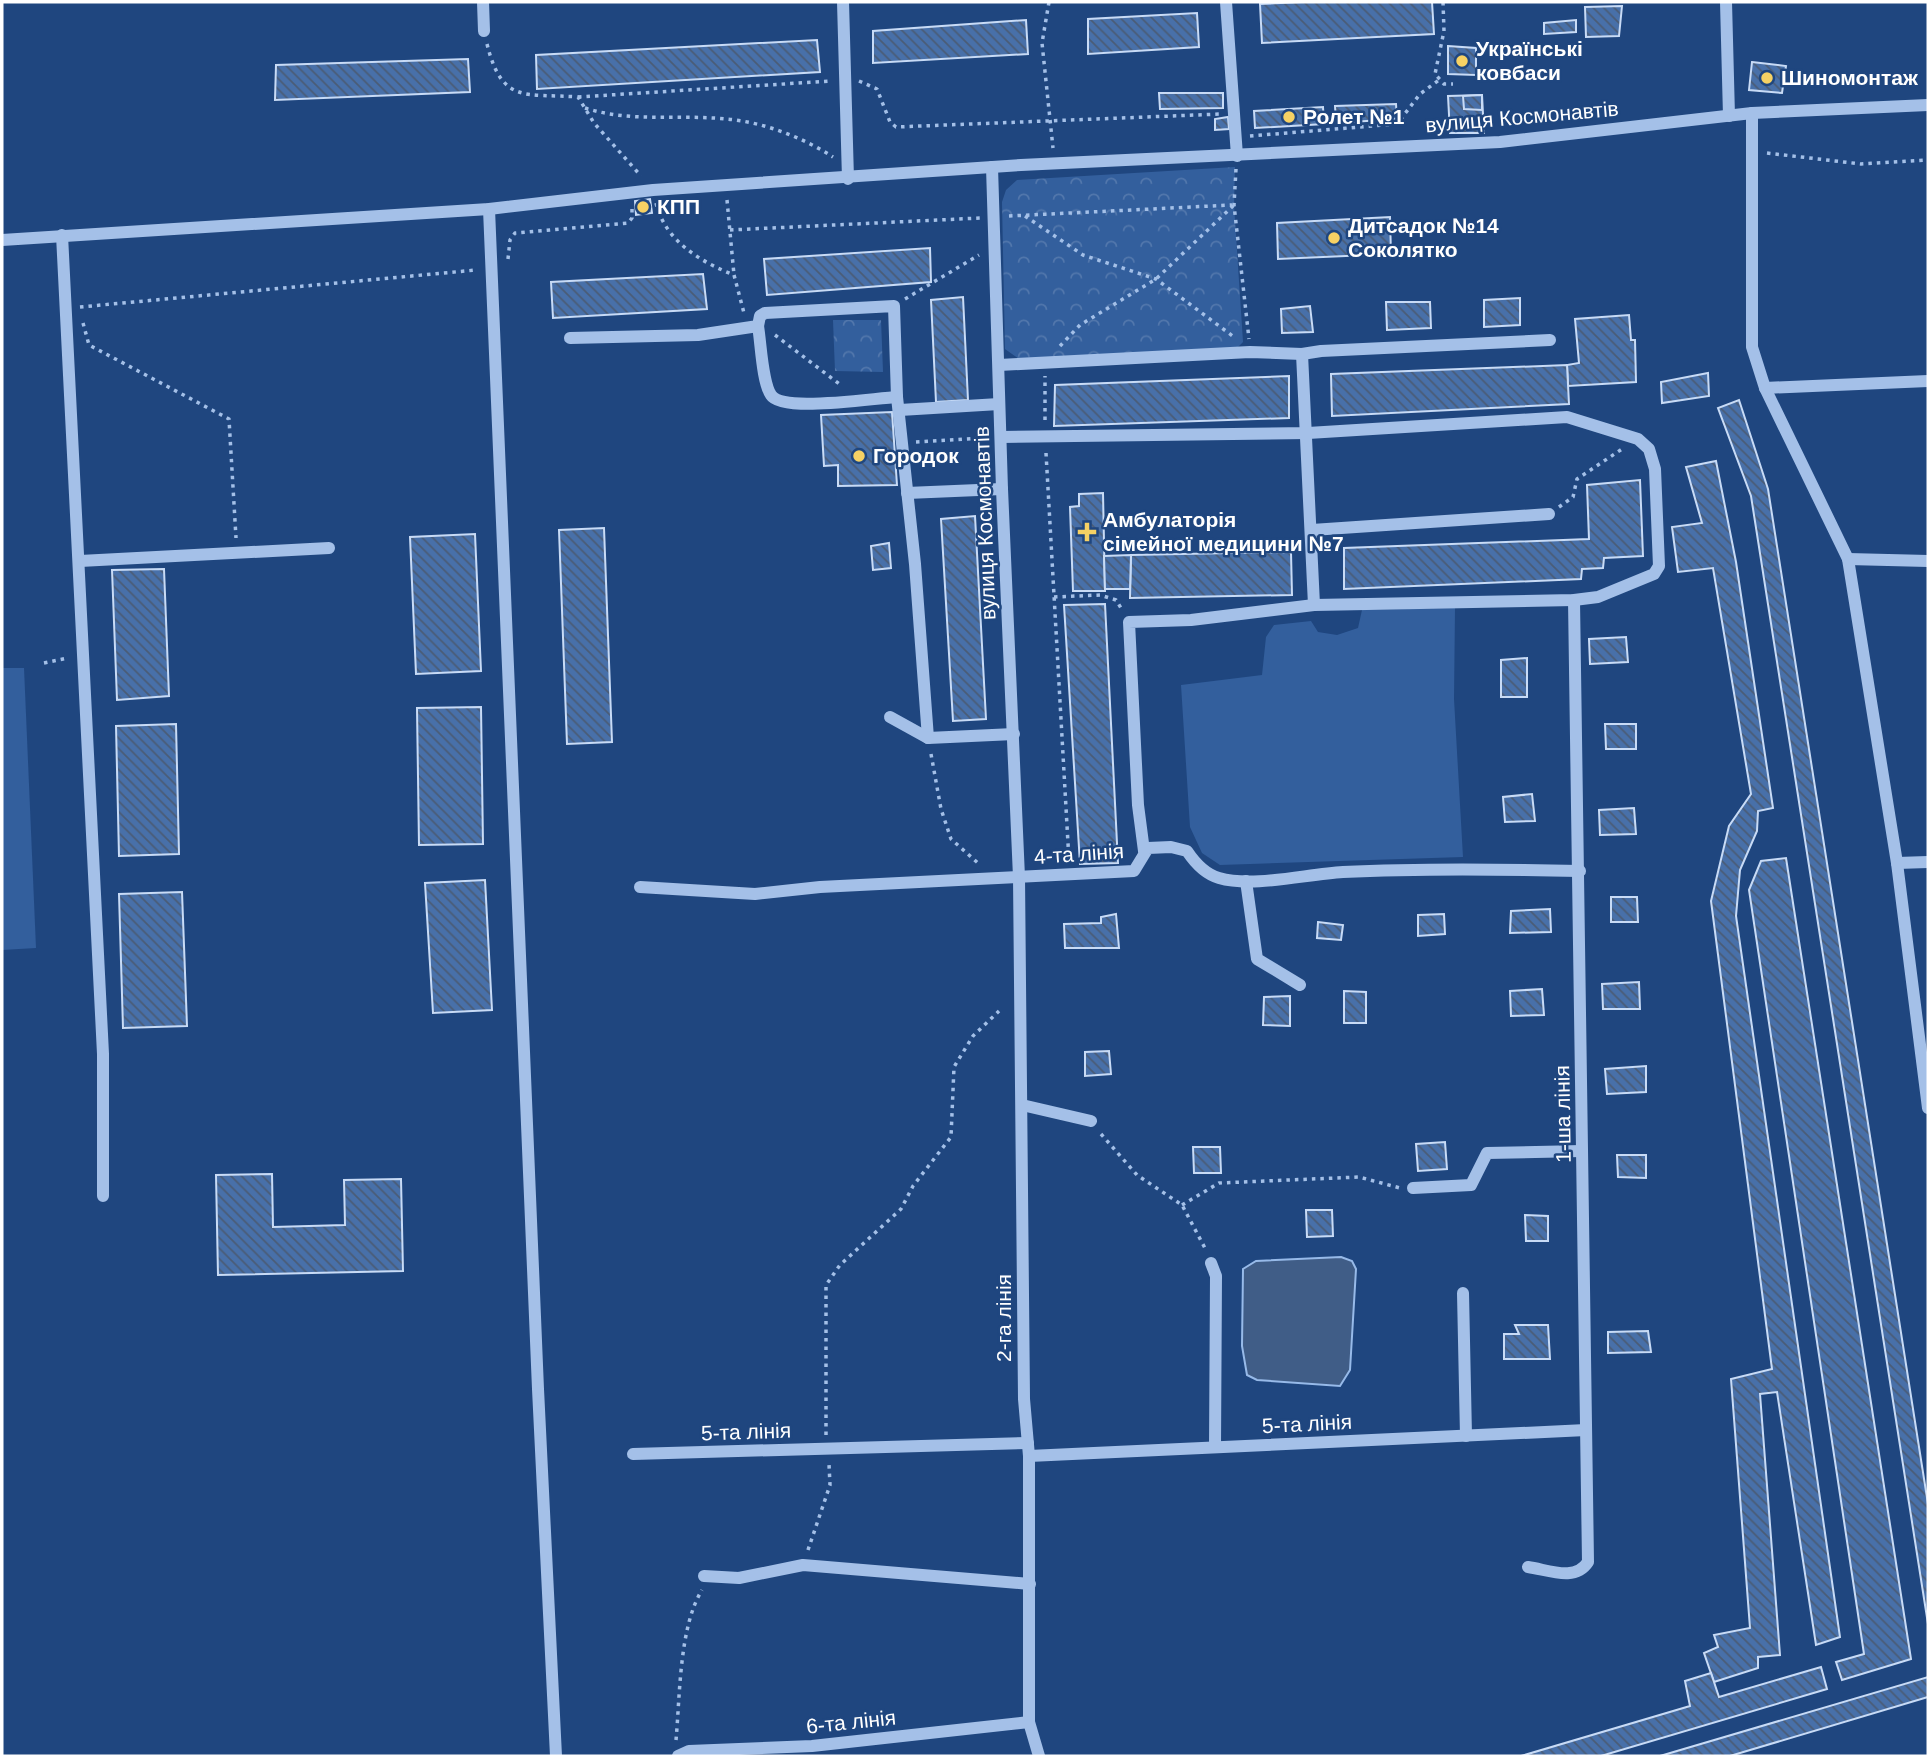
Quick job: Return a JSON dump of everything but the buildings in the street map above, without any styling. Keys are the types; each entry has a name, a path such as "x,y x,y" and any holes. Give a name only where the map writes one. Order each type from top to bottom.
{"street":[{"path":"483,2 484,31"},
{"path":"843,2 848,174"},
{"path":"1226,2 1237,156"},
{"path":"1726,2 1728,116"},
{"name":"вулиця Космонавтів","path":"2,240 62,234 489,209 653,190 848,174 1500,142 1752,113 1928,105"},
{"path":"1752,113 1752,347 1765,388 1848,559 1897,863 1928,1108"},
{"name":"вулиця Космонавтів","path":"992,167 1002,489 1019,877"},
{"path":"489,209 538,1389 556,1756"},
{"path":"62,234 73,308 80,561 103,1054 103,1196"},
{"path":"928,738 915,564 898,403 894,306 765,313 758,324 766,382 770,394 778,402 796,405 860,400 898,403 999,404"},
{"path":"570,338 698,335 758,324"},
{"path":"999,365 1250,352 1302,354 1550,340"},
{"path":"1302,354 1308,433 1314,605"},
{"path":"1765,388 1928,381"},
{"path":"1001,437 1308,433 1567,417 1638,439 1649,449 1655,469 1658,566 1654,573 1598,597 1574,600 1314,605 1191,620 1129,622 1138,805 1144,851"},
{"path":"906,494 1002,489"},
{"path":"1312,530 1549,514"},
{"path":"80,561 329,548"},
{"path":"1848,559 1928,561"},
{"name":"1-ша лінія","path":"1528,1567 1574,1574 1582,1570 1588,1562 1574,600"},
{"path":"890,717 928,738 1014,734"},
{"name":"4-та лінія","path":"640,887 755,894 1134,872 1141,864 1144,851 1171,847 1187,851 1196,865 1218,878 1246,881 1380,870 1468,868 1580,872"},
{"path":"1897,863 1928,862"},
{"name":"2-га лінія","path":"1019,877 1024,1399 1029,1449 1029,1722 1039,1756"},
{"path":"1246,881 1258,959 1300,985"},
{"path":"1021,1105 1091,1121"},
{"path":"1413,1188 1471,1185 1487,1153 1583,1151"},
{"path":"1211,1263 1216,1276 1215,1447"},
{"path":"1463,1293 1466,1436"},
{"name":"5-та лінія","path":"633,1454 828,1449 1215,1447 1586,1430"},
{"path":"709,1577 739,1578 803,1565 1030,1584"},
{"name":"6-та лінія","path":"677,1750 812,1746 1029,1722"}],"path":[{"path":"1049,2 1042,43 1055,164"},
{"path":"1443,2 1444,32 1435,74 1444,84 1453,84"},
{"path":"484,31 490,55 502,81 512,91 531,95 578,97 845,80 862,81 877,89 890,122 896,127 1233,114"},
{"path":"578,97 653,190 659,216 673,237 697,257 734,275"},
{"path":"585,108 611,116 726,119 770,127 831,156 848,174"},
{"path":"1753,151 1829,162 1928,160"},
{"path":"726,186 734,275 744,314 860,400"},
{"path":"237,553 229,419 89,345 73,308 508,267 510,240 515,233 628,223 632,218 631,196"},
{"path":"730,230 1234,205"},
{"path":"1069,874 1045,436 1045,362 1080,325 1156,279 1234,205"},
{"path":"1234,205 1250,352"},
{"path":"1023,214 1083,255 1156,279 1250,352"},
{"path":"894,306 995,246"},
{"path":"904,442 1001,437"},
{"path":"1549,514 1573,497 1577,479 1638,439"},
{"path":"1054,597 1108,597 1116,600 1129,622"},
{"path":"44,663 84,655"},
{"path":"928,738 941,809 951,839 996,878"},
{"path":"803,1565 830,1485 826,1285 840,1265 901,1209 913,1186 951,1137 954,1067 973,1036 999,1011"},
{"path":"1091,1121 1137,1175 1182,1205 1201,1235 1211,1263"},
{"path":"1182,1205 1219,1183 1359,1177 1397,1188 1413,1188"},
{"path":"677,1750 686,1644 697,1599 709,1577"}],"green space":[{"path":"1235,167 1234,205 1243,342 1237,348 1019,359 1005,349 1002,202 1006,190 1017,180"},
{"path":"833,320 881,320 883,372 835,371"},
{"path":"1455,608 1454,699 1463,857 1220,865 1202,853 1190,827 1181,685 1262,675 1266,637 1274,625 1311,621 1318,632 1337,635 1358,628 1362,610"},
{"path":"2,668 24,668 36,948 2,950"}],"shaded area":[{"path":"1341,1257 1352,1261 1356,1269 1350,1370 1340,1386 1257,1380 1247,1375 1242,1346 1243,1269 1256,1261"}],"place":[{"name":"Українські ковбаси","path":"1462,61"},
{"name":"Шиномонтаж","path":"1767,78"},
{"name":"Ролет №1","path":"1289,117"},
{"name":"КПП","path":"643,207"},
{"name":"Дитсадок №14 Соколятко","path":"1334,238"},
{"name":"Городок","path":"859,456"},
{"name":"Амбулаторія сімейної медицини №7","path":"1087,532"}]}
